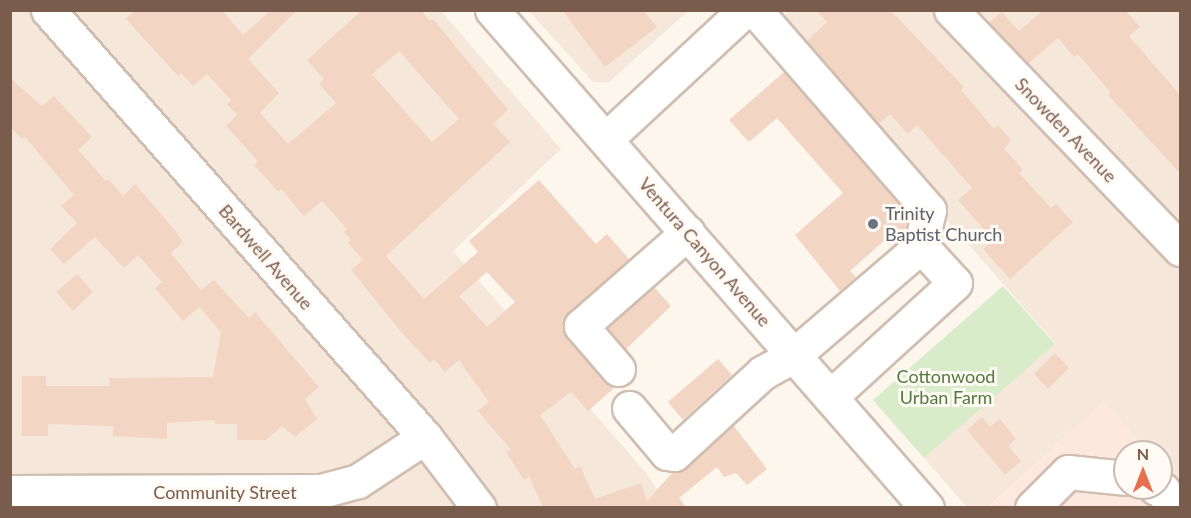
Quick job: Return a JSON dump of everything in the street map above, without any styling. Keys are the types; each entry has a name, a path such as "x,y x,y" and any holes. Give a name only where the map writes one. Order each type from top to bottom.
{"street":[{"name":"Bardwell Avenue","path":"48,10 424,437 479,507"},
{"name":"Ventura Canyon Avenue","path":"492,10 688,232 877,452 895,507"},
{"path":"606,139 745,10"},
{"path":"629,408 667,453 674,454 762,373 794,355 921,246 929,210 755,10"},
{"name":"Snowden Avenue","path":"951,10 1180,249"},
{"path":"618,369 581,326 688,232"},
{"path":"830,398 955,283 921,246"},
{"name":"Community Street","path":"10,492 321,491 358,481 424,437"},
{"path":"877,452 927,507"},
{"path":"1032,507 1068,472 1113,477"}],"shaded area":[{"path":"790,10 1180,11 1180,488 1173,480 1173,440 1137,440 1104,402 988,507 967,507 924,458 1055,343 775,24"},
{"path":"10,11 441,11 561,149 453,251 647,474 669,507 11,507"},
{"path":"529,11 688,11 608,83 593,82"},
{"path":"1104,402 1137,440 1113,440 1113,500 1173,500 1173,480 1180,488 1180,507 988,508"}],"green space":[{"name":"Cottonwood Urban Farm","path":"1003,286 1055,344 924,458 873,400"}],"building":[{"path":"135,10 222,10 243,35 271,10 297,10 248,59 279,93 260,113 288,144 336,103 319,84 324,79 307,60 362,10 421,10 430,21 433,19 508,110 493,124 510,142 386,256 424,299 478,252 469,241 539,180 596,244 607,234 629,259 563,321 567,338 613,389 588,411 571,392 540,415 575,469 580,466 595,499 641,483 647,501 672,473 687,468 733,425 767,469 747,485 736,473 724,477 717,467 679,498 686,507 543,507 529,476 524,480 506,452 511,450 478,411 489,402 459,360 445,372 434,359 430,363 403,334 351,270 363,260 348,243 351,240 344,232 347,229 322,201 304,216 281,189 278,192 254,165 258,161 226,126 237,115 227,104 231,100 207,74 193,86 181,73 178,76 126,19","holes":["399,51 459,119 432,142 372,74","487,272 515,302 487,327 459,296"]},
{"path":"562,10 643,10 657,27 605,67"},
{"path":"816,10 891,11 964,87 961,90 994,129 998,125 1011,140 1004,149 1023,169 1019,173 1051,208 1056,204 1073,222 1010,279 983,249 992,241 990,236 958,200 972,188 917,125 908,134 890,114 879,124 807,41 827,22"},
{"path":"1043,10 1125,10 1140,27 1129,36 1180,95 1180,173 1108,95 1111,93 1078,54 1074,57 1058,38 1028,64 989,23 1002,12 1019,31"},
{"path":"784,72 909,215 905,231 889,245 885,240 850,271 856,277 840,291 795,235 843,193 777,118 749,142 729,120"},
{"path":"10,78 42,106 54,96 92,137 78,150 106,181 109,179 123,196 135,184 183,242 171,253 201,290 214,280 249,318 255,312 319,387 305,399 317,419 295,437 282,426 266,440 237,440 237,424 215,424 215,420 167,423 167,439 113,436 113,426 48,424 48,436 22,436 22,376 46,376 46,386 109,386 109,378 213,377 221,332 199,307 183,321 155,288 162,282 138,255 124,268 95,237 64,264 50,249 77,223 61,206 74,195 25,137 22,139 10,127"},
{"path":"77,274 93,292 73,311 56,292"},
{"path":"654,287 671,306 626,349 607,328"},
{"path":"1055,353 1069,368 1048,389 1034,374"},
{"path":"718,359 732,375 683,420 668,402"},
{"path":"982,417 990,427 1000,419 1016,439 1008,446 1021,461 1005,475 967,430"}],"place":[{"name":"Trinity Baptist Church","path":"873,224"}]}
